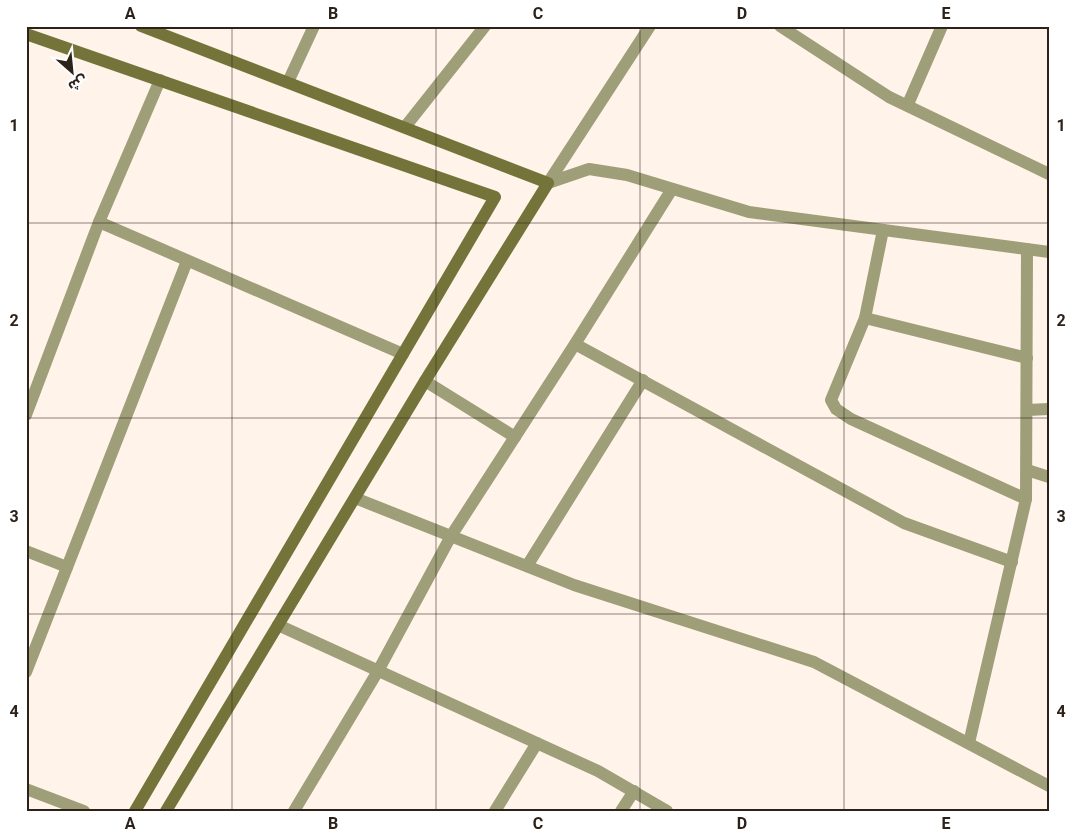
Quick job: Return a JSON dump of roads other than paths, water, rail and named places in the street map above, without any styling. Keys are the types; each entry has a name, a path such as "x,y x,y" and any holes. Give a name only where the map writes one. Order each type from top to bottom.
{"main road":[{"path":"141,26 548,183 425,381 166,811"},
{"path":"26,34 495,197 136,811"}],"street":[{"path":"288,82 314,26"},
{"path":"405,127 485,26"},
{"path":"548,183 650,26"},
{"path":"780,26 889,96 1049,174"},
{"path":"908,104 942,26"},
{"path":"26,415 99,222 160,80"},
{"path":"548,183 589,169 627,175 749,212 1049,252"},
{"path":"294,811 378,671 451,536 575,344 672,188"},
{"path":"99,222 403,354"},
{"path":"883,230 865,318 831,400 836,409 852,419 1026,499"},
{"path":"969,743 1026,499 1027,250"},
{"path":"26,672 187,261"},
{"path":"865,318 1027,358"},
{"path":"575,344 904,523 1012,562"},
{"path":"527,566 643,380"},
{"path":"425,381 515,437"},
{"path":"1027,410 1049,409"},
{"path":"1027,470 1049,477"},
{"path":"356,498 574,585 814,662 1049,786"},
{"path":"26,551 67,567"},
{"path":"278,625 598,771 667,811"},
{"path":"495,811 538,743"},
{"path":"26,789 84,811"},
{"path":"621,811 634,791"}]}
